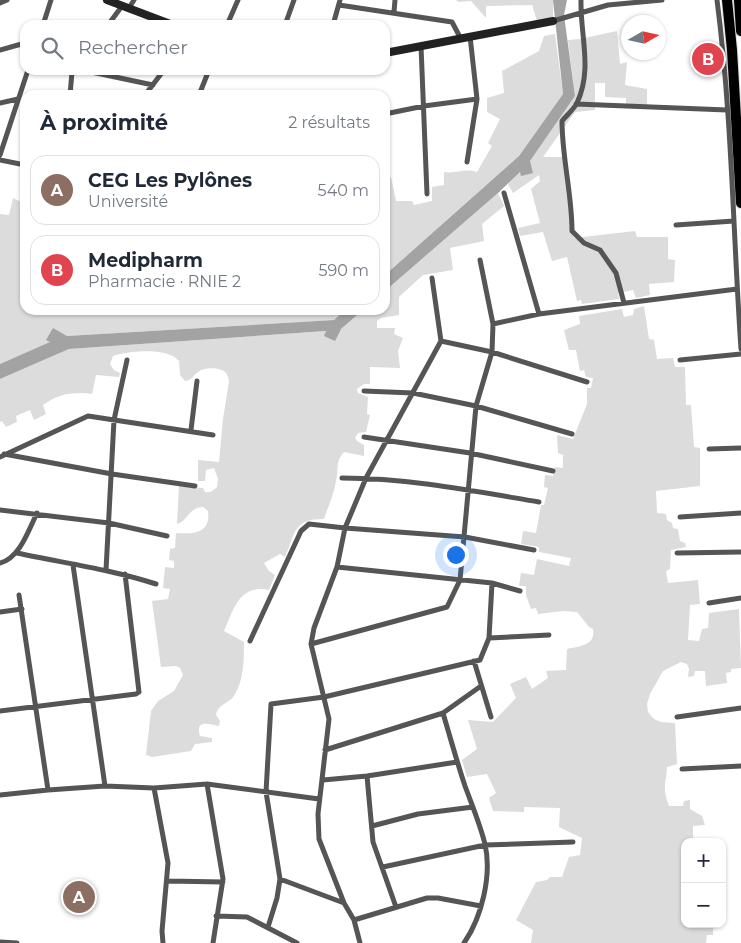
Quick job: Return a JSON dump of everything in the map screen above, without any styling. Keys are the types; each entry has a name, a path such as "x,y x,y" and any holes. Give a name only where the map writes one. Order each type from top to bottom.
{"highway":[{"path":"727,0 732,50 741,203"},
{"path":"738,0 741,31"}],"street":[{"path":"0,3 7,0"},
{"path":"45,20 51,0"},
{"path":"108,0 160,20"},
{"path":"113,20 134,0"},
{"path":"229,20 238,0"},
{"path":"287,20 294,0"},
{"path":"394,12 395,0"},
{"path":"581,0 586,72 576,104 562,121 562,140 572,209 572,231 584,243 600,250 616,273 624,303"},
{"path":"390,52 553,22 608,5 662,0"},
{"path":"717,0 727,110 741,349"},
{"path":"335,20 340,2 452,22 461,39"},
{"path":"467,162 477,99 470,36"},
{"path":"0,50 20,44"},
{"path":"422,46 427,194"},
{"path":"21,90 26,75"},
{"path":"70,90 72,75"},
{"path":"106,75 153,85"},
{"path":"149,90 160,75"},
{"path":"202,90 207,75"},
{"path":"0,155 20,93"},
{"path":"0,103 18,99"},
{"path":"390,113 477,99"},
{"path":"576,104 727,110"},
{"path":"0,160 20,164"},
{"path":"504,193 539,314"},
{"path":"676,225 734,221"},
{"path":"311,644 448,607 460,580 465,536 470,453 476,406 492,352 493,324 480,260"},
{"path":"360,943 354,920 344,903 319,840 318,814 329,719 311,644 314,628 337,568 345,528 366,478 441,341 432,278"},
{"path":"493,324 539,314 737,289"},
{"path":"441,341 492,352 587,382"},
{"path":"680,360 741,354"},
{"path":"106,570 114,420 127,360"},
{"path":"191,430 197,381"},
{"path":"364,391 413,393 476,406 572,434"},
{"path":"2,456 88,416 191,430 213,435"},
{"path":"364,437 470,453 553,471"},
{"path":"709,449 741,448"},
{"path":"2,456 196,486"},
{"path":"342,478 366,478 467,490 538,502"},
{"path":"0,510 109,522 167,536"},
{"path":"0,563 16,553 38,513"},
{"path":"680,517 741,513"},
{"path":"250,641 304,527 309,524 465,536 534,550"},
{"path":"677,553 741,552"},
{"path":"16,553 125,574 156,584"},
{"path":"73,565 105,786"},
{"path":"337,568 492,583 520,591"},
{"path":"0,711 140,692 125,574"},
{"path":"268,928 277,898 280,878 266,792 270,704 324,698 480,660 489,638 492,583"},
{"path":"19,595 48,790"},
{"path":"709,603 741,598"},
{"path":"0,612 22,609"},
{"path":"489,638 549,635"},
{"path":"474,661 491,718"},
{"path":"325,750 442,713 481,686"},
{"path":"677,717 741,708"},
{"path":"442,713 485,845 487,874 481,906 472,933 464,943"},
{"path":"323,780 367,776 457,762"},
{"path":"682,769 741,766"},
{"path":"367,776 373,842 396,907"},
{"path":"207,784 223,882 213,943"},
{"path":"0,795 105,786 154,788 207,784 320,799"},
{"path":"154,788 168,863 168,881 162,931 163,943"},
{"path":"372,826 418,814 473,807"},
{"path":"383,867 485,845 573,842"},
{"path":"280,878 344,903"},
{"path":"168,881 223,882"},
{"path":"354,920 427,898 444,899 481,906"},
{"path":"216,916 247,917 297,943"},
{"path":"0,942 17,943"}],"shaded area":[{"path":"456,0 553,0 553,19 538,24 532,5 486,6 486,18 471,1 459,2"},
{"path":"553,0 567,0 564,15 575,96 530,161 533,173 521,176 520,172 390,287 390,271 519,156 563,94"},
{"path":"617,31 620,64 627,62 625,85 647,89 647,108 626,108 626,98 605,97 605,83 595,83 595,110 575,112 543,157 564,157 574,238 635,231 637,237 668,237 668,259 675,260 674,282 649,284 650,295 636,298 633,290 618,293 619,299 582,304 581,300 577,301 567,257 552,261 543,232 520,236 518,228 540,223 531,189 540,181 539,175 513,193 508,184 530,161 575,96 568,40"},
{"path":"555,34 563,94 519,156 390,271 390,177 396,201 412,201 414,205 432,201 432,187 444,185 444,172 477,172 492,146 488,143 500,119 487,112 487,98 504,93 502,71 539,51 544,36"},
{"path":"498,193 504,206 482,224 484,241 450,248 453,270 423,275 399,297 399,315 381,318 377,321 377,328 395,328 394,334 403,338 398,351 400,368 370,367 370,384 364,384 357,389 358,393 368,397 367,414 370,415 366,432 358,433 355,438 364,445 364,456 344,452 341,455 338,462 335,486 324,519 306,521 301,524 294,534 285,557 280,554 264,563 269,571 275,575 269,590 259,589 251,591 239,600 235,607 224,631 244,642 243,670 234,696 217,711 216,715 220,721 219,726 204,724 199,727 200,736 212,738 212,742 195,744 191,751 152,757 146,755 151,711 158,701 174,691 183,675 180,668 176,666 161,667 152,601 168,599 170,589 163,588 165,567 174,568 174,561 169,560 170,549 175,548 176,533 194,533 200,531 207,524 208,511 203,507 195,509 177,524 179,486 203,488 205,492 217,487 218,479 214,468 206,470 205,481 198,481 198,460 219,462 229,381 228,376 224,371 208,369 201,370 191,379 185,381 180,375 179,361 174,357 148,351 120,354 113,356 110,364 114,370 120,373 119,377 96,375 92,394 73,393 60,396 43,405 46,414 34,420 30,410 16,416 17,422 6,427 2,421 0,422 0,379 69,349 341,329 357,315 390,315 390,287"},
{"path":"13,198 20,202 20,315 340,315 334,320 67,336 53,329 51,342 0,364 0,214 9,215"},
{"path":"644,306 649,339 654,340 657,359 673,358 675,367 685,367 686,405 691,405 694,447 700,448 700,486 656,491 657,513 666,514 667,520 672,523 673,528 678,529 680,541 685,543 686,547 671,550 670,569 666,571 668,583 698,580 700,604 690,605 688,640 699,641 702,629 708,628 709,613 739,609 741,668 731,669 731,672 726,673 727,683 706,686 705,671 695,671 694,676 688,677 689,669 687,664 681,662 663,671 650,694 647,704 648,712 654,719 661,722 675,723 677,764 667,767 665,786 669,806 683,806 684,801 690,800 690,809 702,816 705,825 693,826 693,838 681,838 681,928 713,928 713,935 707,935 706,943 531,943 533,930 516,920 536,882 547,880 550,877 562,877 569,857 580,855 582,838 559,827 560,808 524,807 524,812 493,811 489,798 496,793 487,774 467,777 462,760 477,749 468,720 493,722 516,698 510,684 526,677 532,689 548,678 546,671 566,670 567,649 586,644 592,639 593,629 589,627 577,612 563,611 538,614 536,608 531,609 526,595 526,586 519,586 521,573 534,575 537,559 569,566 571,558 539,552 539,547 521,544 523,531 536,533 541,505 544,505 548,488 544,487 545,475 553,476 555,467 563,468 563,455 558,453 557,435 573,439 587,404 587,388 591,388 593,378 586,377 584,370 580,371 576,350 569,350 564,330 580,324 579,316 622,309 624,317 633,315 634,309"},
{"path":"340,315 357,315 341,329 335,341 324,336 326,331 69,349 0,379 0,364 50,342 46,340 53,328 67,336 334,320"}],"place":[{"name":"Medipharm","path":"708,59"},
{"name":"CEG Les Pylônes","path":"79,897"}]}
